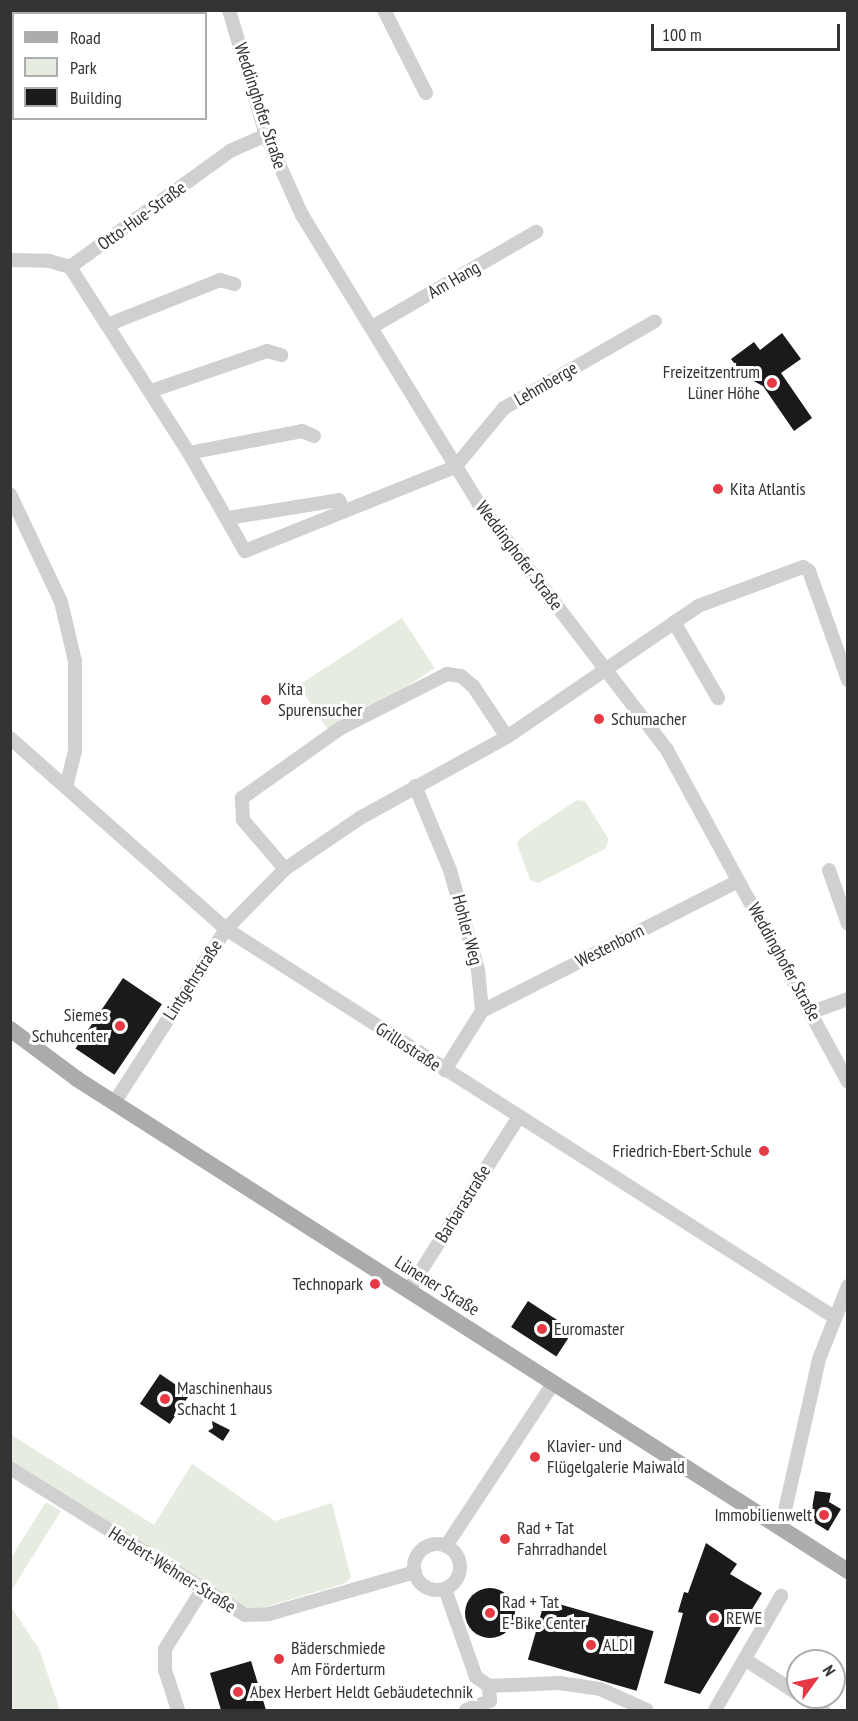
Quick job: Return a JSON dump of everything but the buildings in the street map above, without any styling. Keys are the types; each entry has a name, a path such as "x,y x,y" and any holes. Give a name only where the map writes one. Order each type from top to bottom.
{"main road":[{"name":"Lünener Straße","path":"10,1029 114,1103 848,1571"}],"street":[{"name":"Weddinghofer Straße","path":"229,10 266,135 302,215 455,467 524,568 607,669 667,750 812,1012 848,1082"},
{"path":"384,10 426,93"},
{"name":"Otto-Hue-Straße","path":"70,267 230,151 266,135"},
{"name":"Am Hang","path":"372,327 536,232"},
{"path":"10,260 70,267 189,453 245,551 455,467"},
{"path":"108,325 220,280 234,284"},
{"name":"Lehmberge","path":"455,467 504,408 655,321"},
{"path":"151,392 267,351 281,355"},
{"path":"189,453 302,432 314,436"},
{"path":"10,494 61,602 75,661 75,751 66,787"},
{"path":"228,518 339,500 344,511"},
{"name":"Lintgehrstraße","path":"114,1103 226,929 285,869 415,786 507,737 674,622 721,595 803,567 808,571 848,680"},
{"path":"674,622 718,699"},
{"path":"285,869 243,820 242,798 341,728 447,674 461,676 473,686 507,737"},
{"name":"Grillostraße","path":"10,738 226,929 834,1317"},
{"name":"Hohler Weg","path":"415,786 433,824 467,926 482,1011"},
{"path":"829,870 848,924"},
{"name":"Westenborn","path":"482,1011 738,881"},
{"path":"812,1012 848,999"},
{"path":"445,1070 482,1011"},
{"name":"Barbarastraße","path":"408,1291 519,1117"},
{"path":"781,1528 819,1359 848,1286"},
{"path":"446,1589 421,1584 415,1572 420,1551 446,1546 554,1382"},
{"name":"Herbert-Wehner-Straße","path":"10,1468 202,1590 252,1617 415,1572"},
{"path":"446,1546 457,1556 460,1572 446,1589"},
{"path":"446,1589 476,1677 489,1686 559,1683 600,1689 647,1710"},
{"path":"178,1710 165,1670 165,1649 202,1590"},
{"path":"716,1710 782,1596"},
{"path":"746,1660 786,1686"},
{"path":"466,1710 493,1706 489,1686"}],"green space":[{"path":"402,618 435,668 332,735 299,685"},
{"path":"577,800 585,801 609,840 605,849 538,883 530,880 517,844 519,839"},
{"path":"10,1434 154,1525 192,1464 275,1521 332,1503 351,1577 346,1583 262,1608 244,1607 11,1460"},
{"path":"46,1502 61,1511 11,1591 11,1558"},
{"path":"11,1607 39,1649 60,1710 11,1710"}],"place":[{"name":"Freizeitzentrum Lüner Höhe","path":"772,383"},
{"name":"Kita Atlantis","path":"718,489"},
{"name":"Kita Spurensucher","path":"266,700"},
{"name":"Schumacher","path":"599,719"},
{"name":"Siemes Schuhcenter","path":"120,1026"},
{"name":"Friedrich-Ebert-Schule","path":"764,1151"},
{"name":"Technopark","path":"375,1284"},
{"name":"Euromaster","path":"542,1329"},
{"name":"Maschinenhaus Schacht 1","path":"165,1399"},
{"name":"Klavier- und Flügelgalerie Maiwald","path":"535,1457"},
{"name":"Immobilienwelt","path":"824,1515"},
{"name":"Rad + Tat Fahrradhandel","path":"505,1539"},
{"name":"Rad + Tat E-Bike Center","path":"490,1613"},
{"name":"REWE","path":"714,1618"},
{"name":"ALDI","path":"591,1645"},
{"name":"Bäderschmiede Am Förderturm","path":"279,1659"},
{"name":"Abex Herbert Heldt Gebäudetechnik","path":"238,1692"}]}
